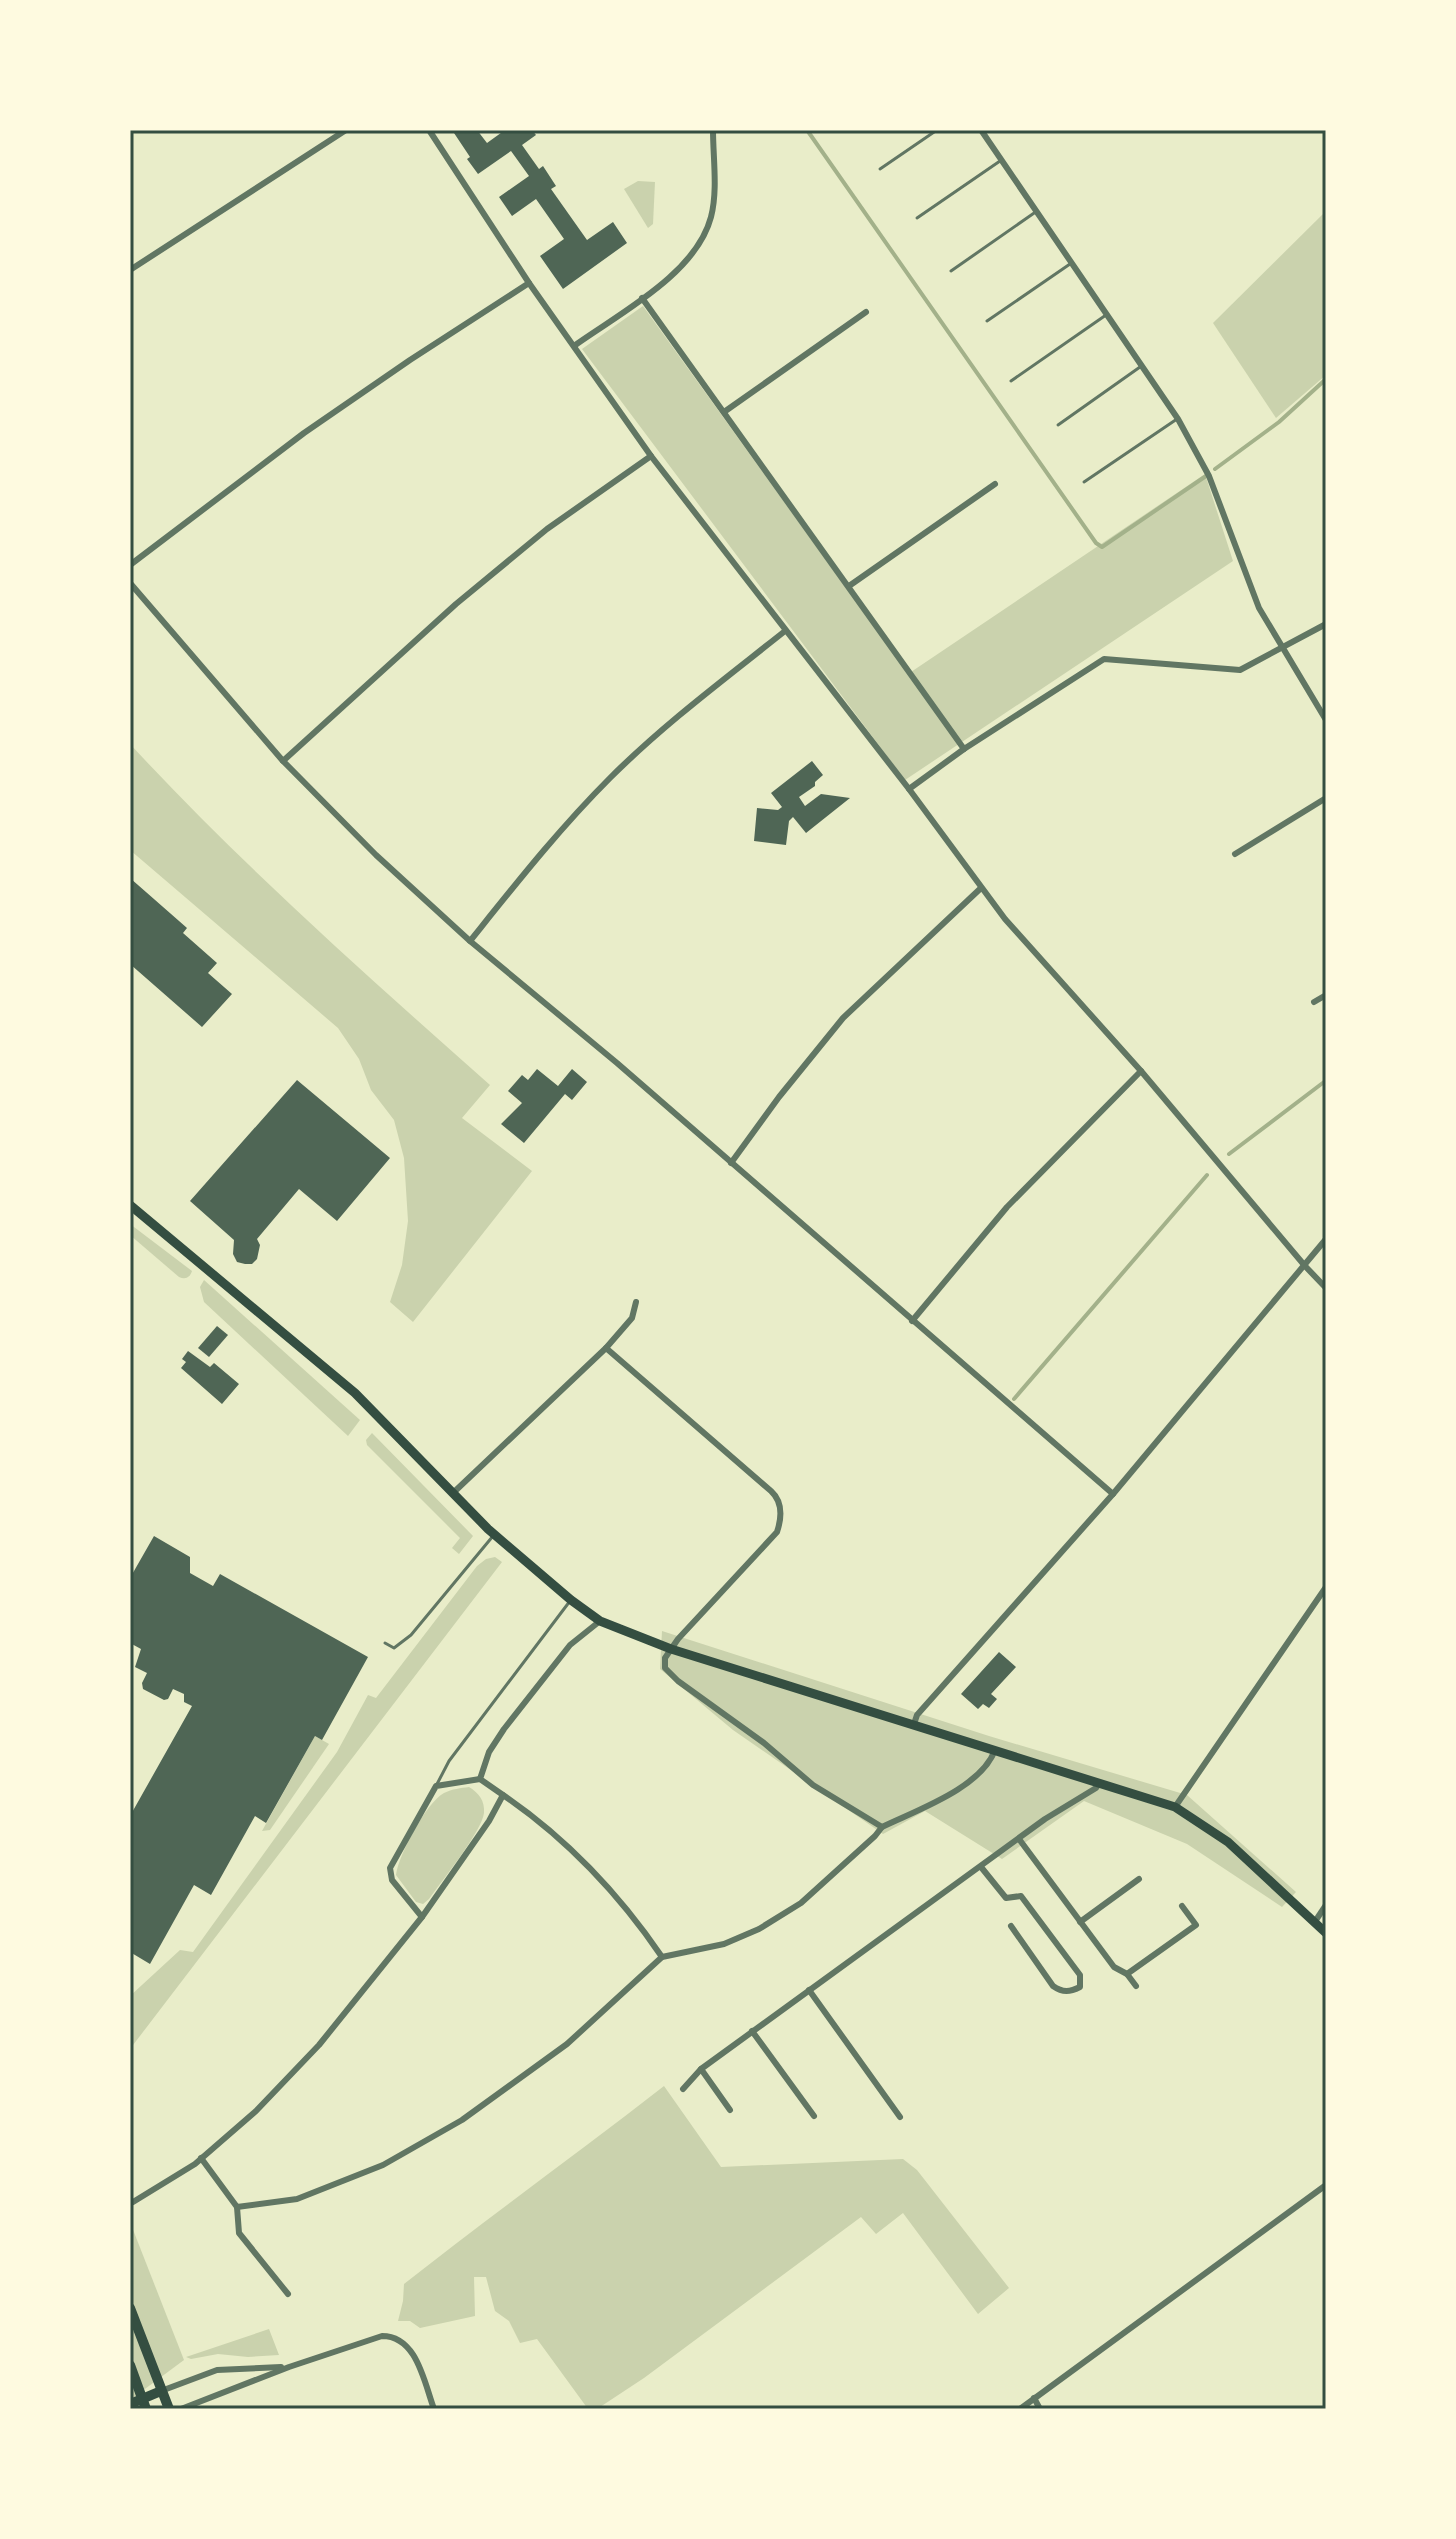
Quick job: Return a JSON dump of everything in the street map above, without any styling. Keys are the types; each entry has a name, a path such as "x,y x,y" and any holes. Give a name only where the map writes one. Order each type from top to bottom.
{"main road":[{"path":"130,1205 355,1393 494,1535 600,1621 671,1649 1175,1807 1228,1842 1326,1933"},
{"path":"130,2308 169,2409"},
{"path":"130,2365 144,2404"},
{"path":"130,2404 144,2404 161,2391"}],"street":[{"path":"130,270 346,130"},
{"path":"429,130 529,283 651,456 909,789 981,888 1326,1288"},
{"path":"574,346 673,274 696,251 705,234 714,200 713,130"},
{"path":"981,130 1178,419 1209,476 1259,608 1326,720"},
{"path":"130,565 304,433 529,283"},
{"path":"642,298 964,749"},
{"path":"724,412 866,312"},
{"path":"283,761 456,604 547,529 651,456"},
{"path":"849,586 995,484"},
{"path":"130,583 283,761 376,855 470,941 617,1063 1113,1494"},
{"path":"909,789 964,749 1104,659 1240,670 1326,624"},
{"path":"470,941 537,856 611,777 693,704 785,631"},
{"path":"1235,854 1326,798"},
{"path":"731,1163 843,1018 981,888"},
{"path":"1314,1002 1326,995"},
{"path":"912,1321 1007,1207 1141,1071"},
{"path":"914,1724 917,1715 1113,1494 1326,1239"},
{"path":"453,1493 606,1348 632,1318 636,1302"},
{"path":"606,1348 771,1491 780,1507 777,1532 671,1649 665,1658 665,1668 678,1681 764,1743 813,1785 882,1827"},
{"path":"1175,1807 1326,1587"},
{"path":"480,1779 489,1752 504,1729 570,1645 600,1621"},
{"path":"237,2207 297,2199 383,2165 462,2120 567,2044 662,1957 724,1944 759,1929 801,1903 882,1827 966,1784 983,1770 995,1750"},
{"path":"422,1917 392,1880 390,1868 436,1786 480,1779 559,1836 609,1888 662,1957"},
{"path":"683,2089 701,2069 752,2031 1099,1783"},
{"path":"133,2202 201,2158 256,2111 319,2045 422,1917 489,1821 503,1795"},
{"path":"1019,1839 1114,1967 1127,1974 1136,1986"},
{"path":"981,1867 1006,1898 1021,1896 1080,1975 1080,1987 1071,1992 1053,1986 1011,1926"},
{"path":"1080,1922 1139,1879"},
{"path":"1314,1923 1326,1905"},
{"path":"1127,1974 1196,1925 1182,1906"},
{"path":"809,1990 900,2117"},
{"path":"752,2031 814,2116"},
{"path":"701,2069 730,2110"},
{"path":"201,2158 237,2207 239,2233 288,2294"},
{"path":"1020,2409 1326,2185"},
{"path":"181,2409 372,2337 393,2336 413,2353 434,2409"},
{"path":"161,2391 217,2370 289,2367"},
{"path":"1034,2398 1040,2409"}],"lane":[{"path":"880,169 937,130"},
{"path":"917,218 1002,160"},
{"path":"951,271 1037,211"},
{"path":"987,321 1072,263"},
{"path":"1011,381 1107,314"},
{"path":"1058,425 1141,367"},
{"path":"1084,482 1178,419"},
{"path":"385,1643 394,1648 411,1635 494,1535"},
{"path":"436,1786 449,1761 571,1600"}],"green space":[{"path":"638,181 655,182 653,224 648,228 624,189"},
{"path":"1326,211 1326,375 1276,418 1213,323"},
{"path":"643,306 908,674 1205,474 1233,561 905,780 582,349"},
{"path":"130,744 261,877 490,1085 462,1118 532,1171 413,1322 390,1302 402,1265 408,1221 404,1158 394,1120 371,1090 359,1059 338,1028 130,850"},
{"path":"130,1224 192,1271 190,1275 179,1277 130,1235"},
{"path":"204,1280 360,1420 348,1436 204,1302 200,1287"},
{"path":"372,1433 473,1536 459,1554 452,1548 460,1538 367,1445 366,1440"},
{"path":"495,1557 502,1562 130,2049 130,1996 180,1950 193,1952 337,1752 368,1695 376,1698 477,1566"},
{"path":"662,1631 989,1736 1187,1795 1296,1892 1282,1907 1187,1844 1084,1801 1002,1859 925,1811 883,1834 733,1730 660,1669"},
{"path":"315,1736 329,1744 270,1830 262,1831"},
{"path":"469,1787 482,1801 482,1821 429,1899 423,1904 416,1902 396,1875 408,1842 437,1799 444,1793"},
{"path":"664,2086 721,2167 903,2159 917,2170 1009,2288 978,2314 903,2213 876,2234 861,2217 644,2378 597,2409 588,2409 537,2339 520,2343 509,2321 495,2311 486,2277 474,2277 475,2316 420,2328 410,2321 398,2321 404,2284"},
{"path":"130,2222 184,2360 130,2400"},
{"path":"269,2329 279,2355 186,2357"}],"building":[{"path":"452,130 477,130 487,143 505,130 532,130 536,135 522,145 539,169 543,166 556,186 551,189 587,240 613,222 627,243 563,289 540,256 564,239 536,199 512,216 499,197 529,176 511,151 478,174"},
{"path":"812,761 823,775 815,786 799,797 805,806 821,794 850,798 806,833 793,817 789,821 786,845 754,841 757,808 778,810 782,807 771,793"},
{"path":"130,878 187,928 183,933 217,963 208,973 232,994 202,1027 130,964"},
{"path":"537,1069 558,1086 572,1069 587,1082 572,1100 565,1094 524,1143 501,1124 522,1103 508,1091 522,1075 528,1080"},
{"path":"297,1080 390,1158 337,1221 299,1189 257,1239 260,1245 257,1259 252,1264 237,1262 233,1254 234,1240 190,1201"},
{"path":"217,1326 228,1335 209,1357 198,1348"},
{"path":"188,1351 210,1367 214,1363 239,1384 222,1404 181,1368 186,1362 182,1359"},
{"path":"154,1536 190,1557 190,1573 213,1586 220,1574 368,1657 322,1740 315,1736 266,1823 255,1816 211,1895 194,1885 150,1964 130,1952 130,1816 192,1706 184,1702 184,1694 173,1689 168,1699 164,1700 143,1689 142,1683 147,1673 135,1667 141,1649 130,1643 130,1578"},
{"path":"999,1652 1016,1667 991,1694 997,1699 989,1708 983,1704 978,1709 961,1694"}],"waterway":[{"path":"807,130 1096,543 1102,547 1206,476"},
{"path":"1215,469 1279,422 1326,379"},
{"path":"1229,1154 1324,1082"},
{"path":"1014,1399 1207,1175"}]}
